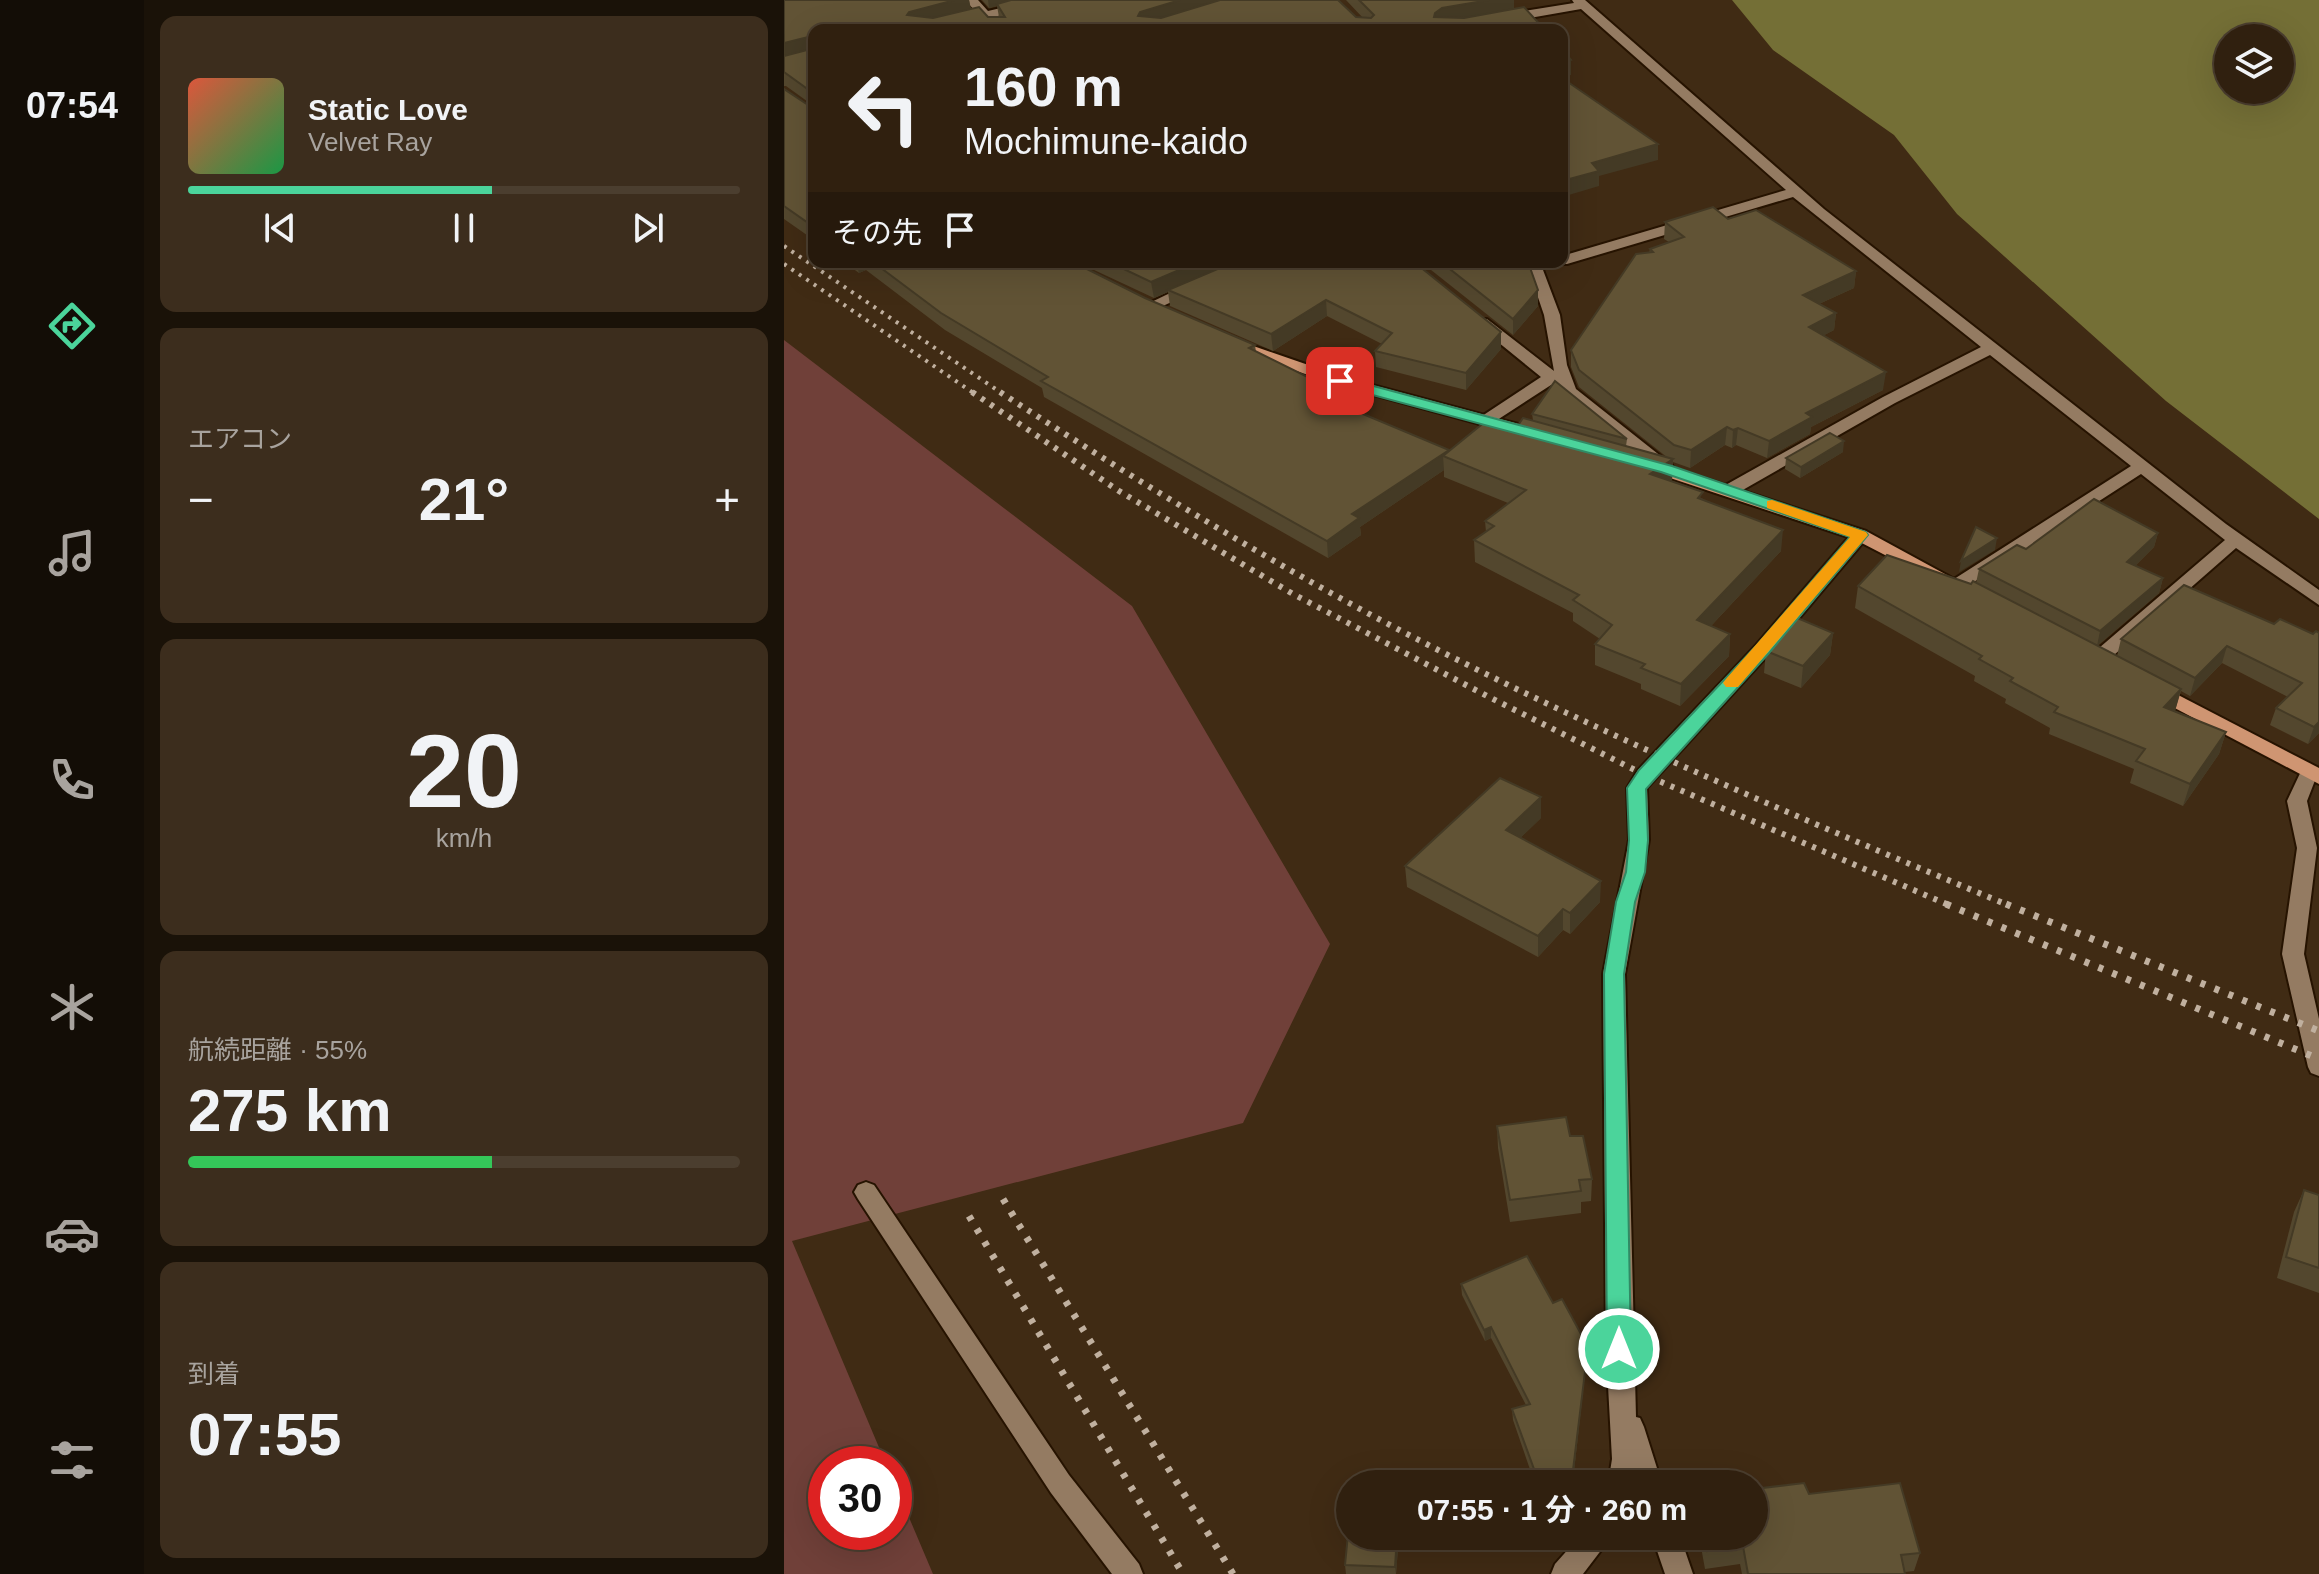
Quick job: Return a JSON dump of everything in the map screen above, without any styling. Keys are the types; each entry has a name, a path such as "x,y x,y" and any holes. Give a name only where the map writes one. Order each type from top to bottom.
{"main road":[{"path":"1143,303 1174,318"},
{"path":"1224,340 1340,381 1561,441"},
{"path":"1621,457 1666,469 1860,535 1964,589"},
{"path":"2141,681 2315,775"}],"street":[{"path":"971,0 994,24"},
{"path":"948,24 1052,0"},
{"path":"1489,22 1579,2 1795,192 2142,466 2319,599"},
{"path":"1568,260 1795,192"},
{"path":"1535,268 1552,315 1559,365 1570,389"},
{"path":"1143,303 1211,280"},
{"path":"1470,312 1570,389 1666,469"},
{"path":"1728,491 1876,407 1991,348"},
{"path":"1485,421 1553,377"},
{"path":"1964,589 2142,466"},
{"path":"1623,1470 1614,974 1639,840 1637,788 1645,775 1763,649 1860,535"},
{"path":"2099,658 2236,539"},
{"path":"2315,775 2297,801 2307,848 2293,954 2319,1067"},
{"path":"866,1192 1060,1484 1129,1574"},
{"path":"1624,1404 1645,1470"},
{"path":"1565,1574 1586,1550"},
{"path":"1671,1550 1679,1574"}],"shaded area":[{"path":"1732,0 2319,0 2319,519 2166,401 1957,214 1894,135 1773,50"},
{"path":"784,340 1132,606 1330,944 1243,1123 792,1241 878,1446 808,1446 808,1550 912,1550 912,1524 933,1574 784,1574"}],"building":[{"path":"784,0 955,0 907,15 933,18 979,7 988,17 1005,17 997,4 1011,0 1180,0 1140,12 1138,16 1161,18 1220,0 1338,0 1356,17 1371,18 1374,15 1359,0 1489,0 1442,8 1434,17 1464,18 1524,7 1540,24 808,24 808,37 784,43"},
{"path":"808,50 808,89 784,72 784,56"},
{"path":"1568,82 1658,144 1592,163 1599,171 1568,179"},
{"path":"784,89 808,105 808,223 784,206"},
{"path":"1713,207 1728,219 1756,210 1856,271 1803,295 1836,313 1809,327 1886,372 1806,413 1812,417 1769,441 1738,428 1733,430 1727,427 1691,450 1674,445 1579,370 1571,350 1636,254 1653,252 1650,249 1684,237 1665,222"},
{"path":"881,268 1085,268 1145,298 1255,345 1249,348 1360,403 1351,409 1449,450 1352,514 1359,518 1327,541 1041,381 1048,377 941,313"},
{"path":"1122,268 1184,268 1151,282"},
{"path":"1220,268 1421,268 1501,332 1466,373 1375,351 1392,333 1326,300 1271,334 1168,290"},
{"path":"1449,268 1530,268 1538,290 1513,319"},
{"path":"1555,381 1627,439 1532,414"},
{"path":"1523,418 1673,459 1650,474 1703,492 1698,498 1783,530 1697,620 1730,634 1681,684 1641,668 1645,664 1595,644 1612,625 1573,600 1579,595 1474,540 1494,526 1485,521 1526,490 1443,456 1486,421 1514,431"},
{"path":"1830,433 1844,441 1801,467 1786,458"},
{"path":"2094,499 2158,533 2127,562 2163,578 2100,631 1979,569 2017,545 2026,549"},
{"path":"1976,527 1997,538 1961,561"},
{"path":"1887,555 1971,584 1973,581 2181,689 2164,707 2226,732 2190,784 2136,761 2145,749 2054,712 2058,707 2010,681 2013,678 1979,659 1982,656 1858,586"},
{"path":"2184,585 2274,624 2280,619 2313,634 2316,631 2319,633 2319,722 2314,727 2276,708 2302,683 2227,646 2195,678 2121,639"},
{"path":"1795,617 1833,633 1803,666 1766,651"},
{"path":"1500,778 1541,797 1506,830 1601,881 1570,913 1563,909 1538,936 1405,866"},
{"path":"1566,1117 1570,1136 1583,1136 1592,1179 1579,1180 1581,1191 1510,1200 1497,1126"},
{"path":"2304,1190 2319,1195 2319,1268 2286,1257"},
{"path":"1527,1256 1553,1303 1562,1299 1588,1347 1573,1470 1534,1470 1512,1409 1530,1404 1491,1327 1484,1330 1461,1284"},
{"path":"1804,1483 1809,1494 1900,1483 1920,1553 1901,1555 1905,1574 1748,1574 1744,1550 1768,1550 1768,1487"},
{"path":"1346,1550 1396,1550 1395,1567 1345,1565"}],"railway":[{"path":"784,246 808,262"},
{"path":"784,264 975,394"},
{"path":"817,268 1001,392"},
{"path":"972,392 1119,491 1293,594 1487,696 1645,775 1951,906"},
{"path":"1001,392 1231,536 1451,656 1688,768 2010,906"},
{"path":"1946,904 2319,1059"},
{"path":"2006,904 2319,1031"},
{"path":"1003,1199 1233,1574"},
{"path":"969,1216 1183,1574"}],"slow traffic":[{"path":"1732,683 1860,535 1772,505"}],"route":[{"path":"1340,381 1666,469 1860,535 1763,649 1645,775 1637,788 1639,840 1614,974 1619,1349"}]}
